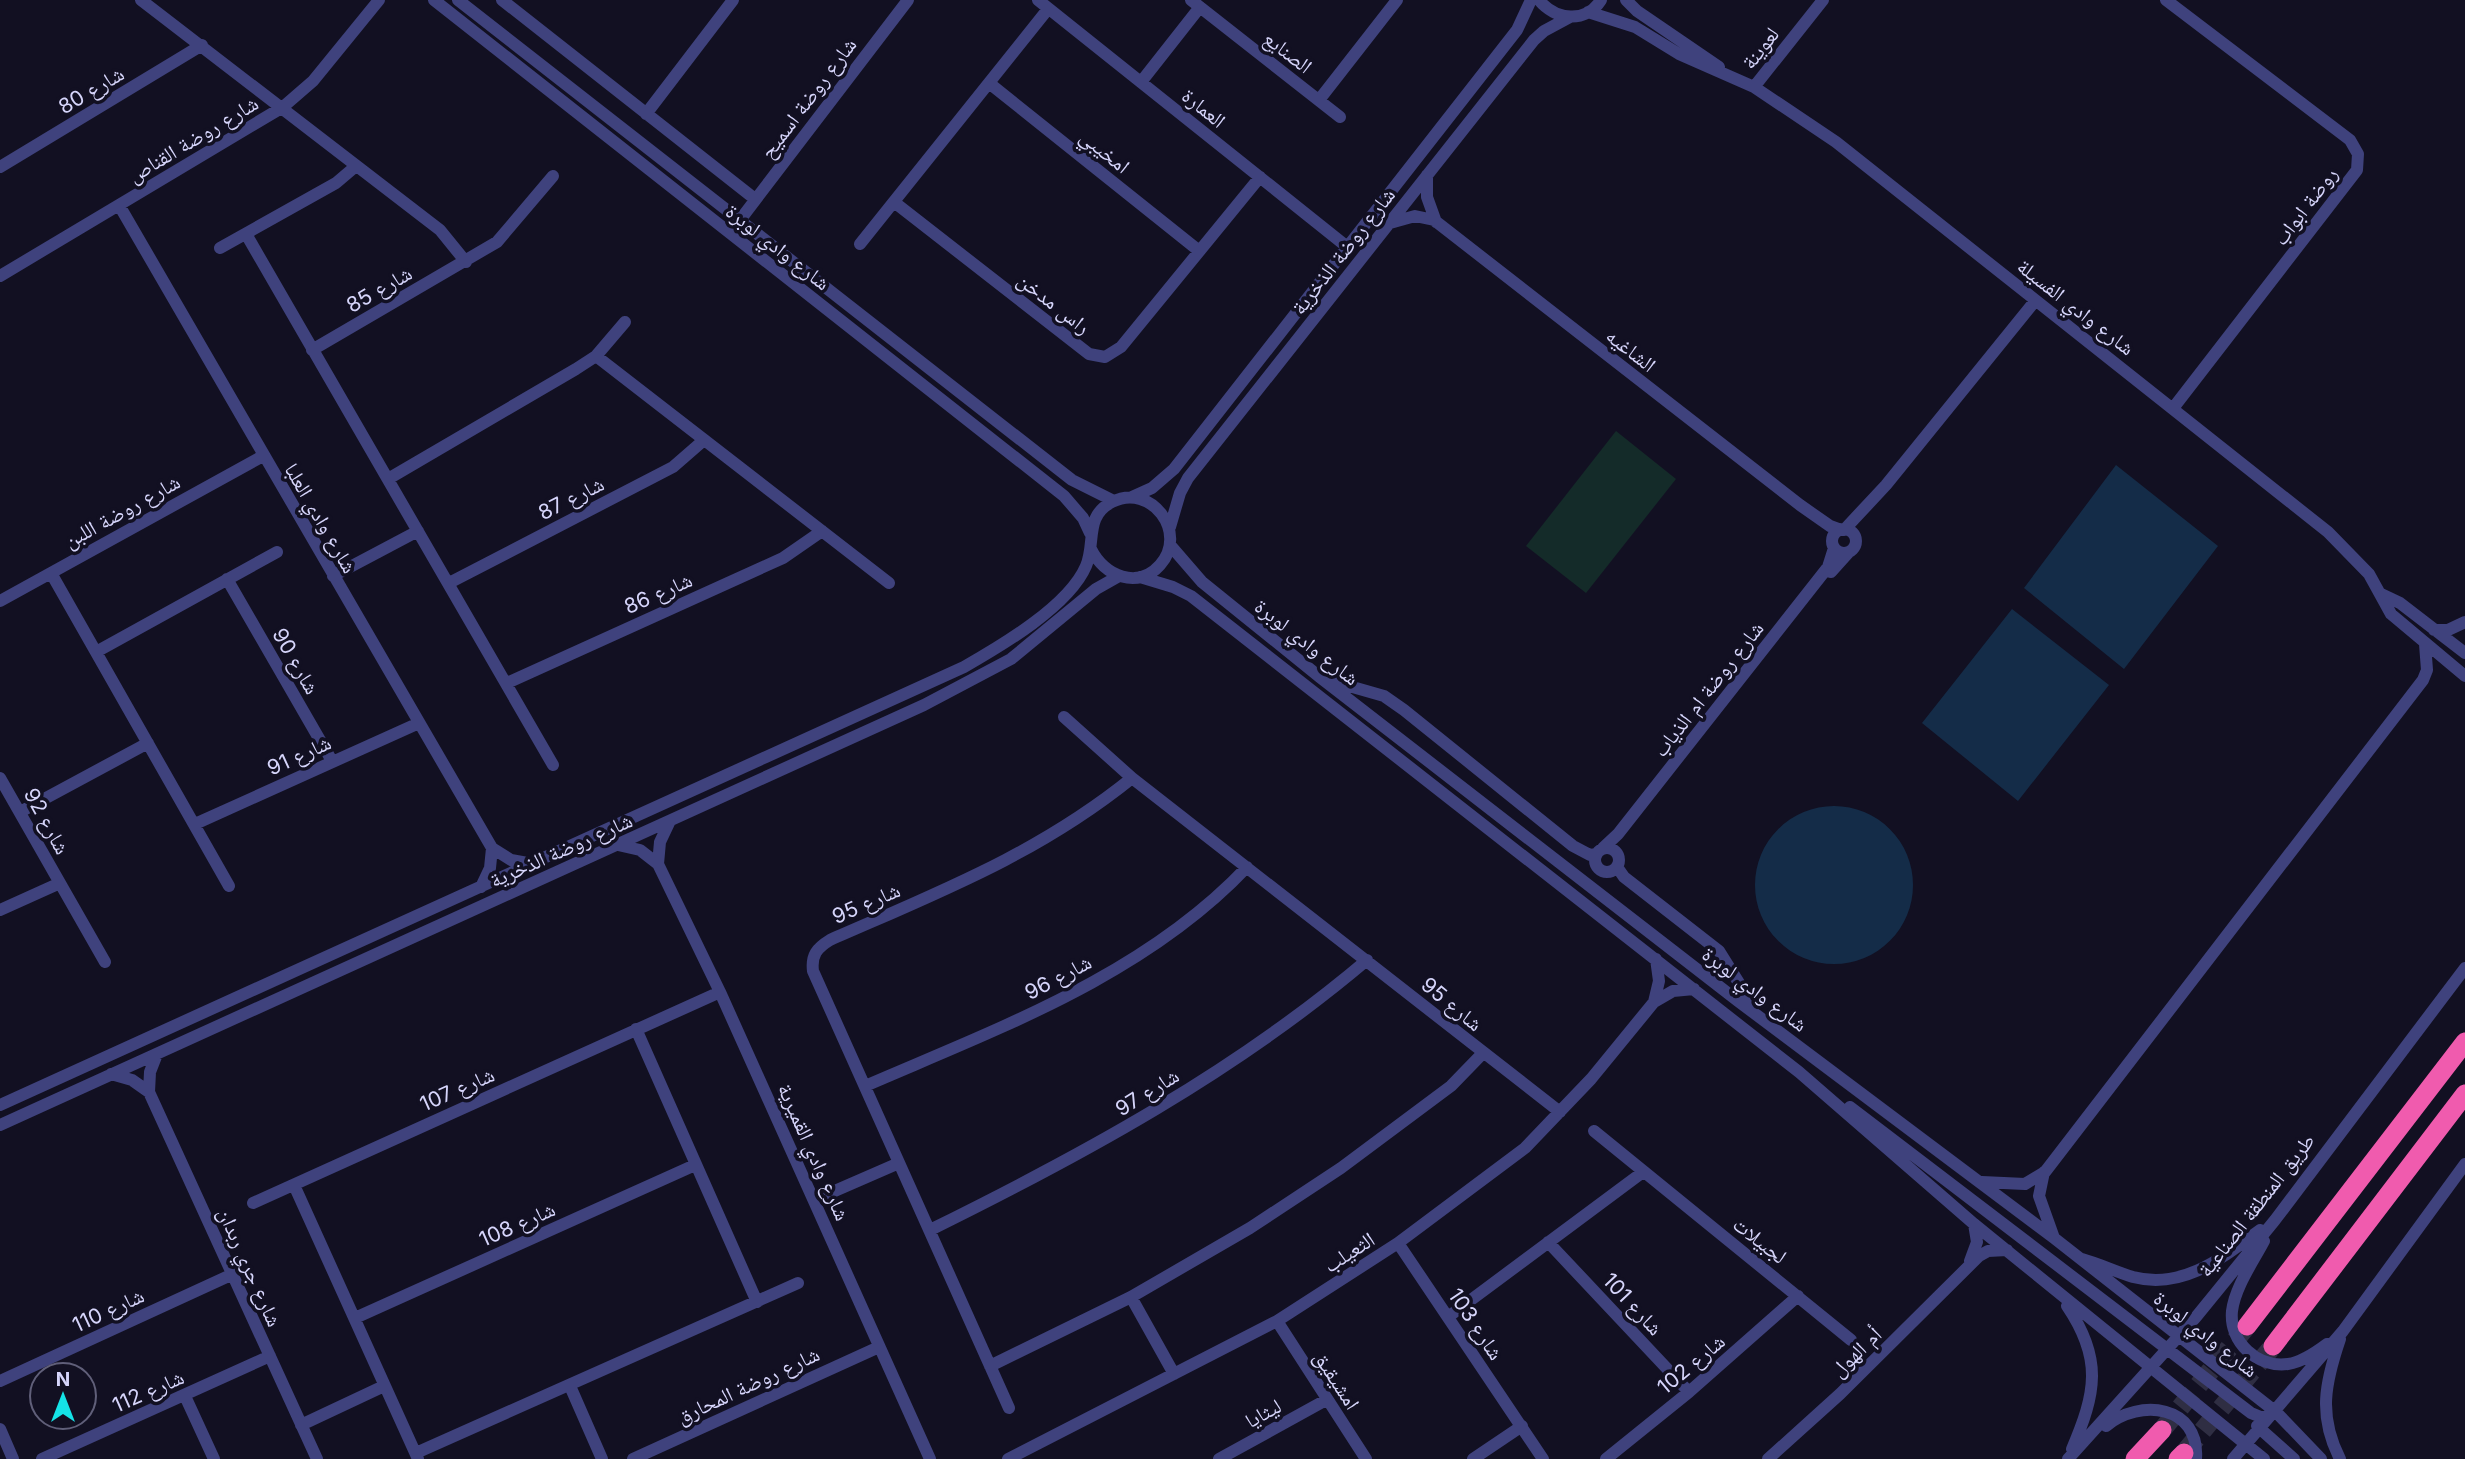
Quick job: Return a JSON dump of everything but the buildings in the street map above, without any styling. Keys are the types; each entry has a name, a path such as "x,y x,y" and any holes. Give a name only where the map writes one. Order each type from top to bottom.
{"highway":[{"path":"2247,1326 2465,1042"},
{"path":"2273,1346 2465,1094"},
{"path":"2135,1459 2162,1430"}],"street":[{"path":"141,0 440,230 466,262"},
{"name":"شارع روضة القناص","path":"0,276 283,107 320,73 378,0"},
{"name":"شارع وادي لوبرة","path":"434,0 1064,496 1083,518 1090,533"},
{"name":"شارع وادي لوبرة","path":"458,0 1072,480 1114,500"},
{"name":"شارع وادي لوبرة","path":"502,0 755,199"},
{"name":"شارع روضة اسميح","path":"740,220 908,0"},
{"name":"العمارة","path":"1038,0 1346,246"},
{"name":"الصنايع","path":"1319,100 1397,0"},
{"name":"شارع روضة الذخرية","path":"1132,497 1152,488 1174,468 1517,30 1531,0"},
{"path":"1539,0 1548,10 1570,17"},
{"path":"1588,12 1601,0"},
{"name":"شارع وادي الفسيلة","path":"1626,0 1637,11 1727,74"},
{"name":"لعوينة","path":"1754,87 1823,0"},
{"name":"روضة ابواب","path":"2165,0 2350,140 2358,154 2357,170 2174,407"},
{"path":"646,114 728,2"},
{"name":"الصنايع","path":"1142,82 1196,4 1340,117"},
{"path":"860,244 1048,9"},
{"name":"شارع روضة الذخرية","path":"1170,527 1180,493 1188,478 1534,40 1544,31 1570,17 1588,12"},
{"name":"شارع وادي الفسيلة","path":"1588,12 1634,27 1689,59 1754,87 1836,142 2035,301 2174,407 2328,532 2354,557 2381,594 2391,614 2460,672"},
{"name":"شارع 80","path":"0,167 202,45"},
{"name":"امخيبي","path":"989,83 1198,250"},
{"path":"220,248 336,183 356,166"},
{"path":"1427,175 1427,197 1436,222"},
{"name":"شارع 85","path":"312,350 497,242 553,176"},
{"name":"راس مدخن","path":"894,202 1089,354 1105,357 1121,346 1260,177"},
{"name":"شارع وادي العلبا","path":"119,205 492,848"},
{"path":"1390,223 1415,216 1436,222"},
{"name":"الشاغيه","path":"1436,222 1803,508 1830,526 1843,530"},
{"path":"246,234 553,765"},
{"path":"1886,485 1881,499 1860,525 1854,547 1849,552 1834,546 1835,534 1843,530 1886,485 2035,301"},
{"path":"388,479 596,356 625,321"},
{"path":"596,356 889,583"},
{"name":"شارع 87","path":"449,583 673,467 704,440"},
{"name":"شارع روضة اللبن","path":"0,601 263,456"},
{"path":"1132,497 1152,503 1166,518 1170,527 1170,545 1160,566 1140,577 1119,576 1102,566 1091,549 1090,533 1098,514 1114,500 1132,497"},
{"name":"الشاغيه","path":"1803,508 1805,516 1826,533 1834,546"},
{"path":"1843,530 1852,532 1856,539"},
{"path":"333,576 418,531"},
{"name":"شارع 86","path":"507,683 783,558 821,531"},
{"name":"شارع وادي لوبرة","path":"1170,545 1202,582 1321,678 2054,1238 2178,1338 2276,1412 2321,1459"},
{"name":"شارع روضة ام الذياب","path":"1600,851 1618,834 1820,577 1831,562 1834,546"},
{"name":"شارع روضة الذخرية","path":"0,1105 964,667 998,648 1058,601 1079,579 1091,549"},
{"path":"96,652 277,552"},
{"name":"شارع روضة ام الذياب","path":"1617,852 1623,837 1849,552"},
{"path":"51,573 229,886"},
{"name":"شارع روضة الذخرية","path":"0,1125 669,823 970,682 1011,659 1096,589 1119,576"},
{"name":"شارع وادي لوبرة","path":"1140,577 1173,587 1191,596 1656,959 1799,1072 1974,1224 2248,1443 2264,1459"},
{"name":"شارع 90","path":"228,579 332,761"},
{"name":"شارع وادي الفسيلة","path":"2381,594 2394,599 2465,653"},
{"path":"2434,630 2448,630 2465,622"},
{"path":"1981,1182 2025,1184 2045,1172 2423,680 2427,670 2425,644"},
{"path":"2423,680 2432,674 2460,672"},
{"path":"1321,678 1384,696 1573,846 1590,855 1600,851 1617,852 1617,867 1624,877 1719,951 1754,1007 1776,1021 1817,1058"},
{"name":"شارع 95","path":"1064,717 1132,778 1560,1112"},
{"name":"شارع 91","path":"195,824 419,723"},
{"path":"20,812 148,743"},
{"name":"شارع 92","path":"0,778 105,962"},
{"name":"شارع 95","path":"1009,1408 813,971 814,954 820,946 1022,853 1061,830 1132,778"},
{"path":"658,864 660,842 669,823"},
{"path":"618,845 640,850 658,864"},
{"path":"481,887 490,868 492,848 511,860 533,864"},
{"path":"1600,851 1595,863 1600,870 1610,872 1617,867"},
{"name":"شارع وادي القميرية","path":"658,864 720,992 930,1459"},
{"name":"شارع 96","path":"865,1086 1014,1021 1129,961 1184,924 1247,867"},
{"name":"شارع 92","path":"0,910 60,883"},
{"path":"1654,1002 1659,981 1656,959"},
{"name":"شارع 97","path":"930,1230 1073,1158 1142,1118 1295,1018 1367,960"},
{"name":"طريق المنطقة الصناعية","path":"2068,1459 2154,1367 2275,1220 2464,968"},
{"name":"الثعيلب","path":"1008,1459 1277,1321 1398,1243 1525,1148 1591,1079 1654,1002 1673,991 1694,989"},
{"name":"شارع 107","path":"253,1203 720,992"},
{"path":"636,1029 757,1302"},
{"name":"شارع 95","path":"990,1366 1131,1297 1250,1228 1341,1168 1451,1086 1483,1053"},
{"path":"149,1092 150,1072 157,1054"},
{"path":"1799,1072 1896,1140 2255,1416 2267,1418 2276,1412"},
{"path":"111,1074 132,1080 149,1092"},
{"name":"شارع جري ربدان","path":"149,1092 317,1459"},
{"name":"لجبيلات","path":"1594,1131 1851,1340"},
{"path":"814,1200 899,1163"},
{"path":"2233,1459 2343,1331 2465,1164"},
{"name":"شارع 108","path":"355,1318 695,1165"},
{"path":"1448,1317 1643,1172"},
{"path":"2045,1172 2039,1196 2054,1238"},
{"path":"295,1185 417,1456 798,1283"},
{"path":"2077,1257 2135,1277 2167,1280 2183,1277 2215,1262 2275,1220"},
{"path":"2275,1220 2232,1308 2235,1333 2241,1343 2248,1352 2266,1362 2288,1364 2314,1353 2343,1331"},
{"path":"1967,1268 1977,1242 1974,1224"},
{"name":"شارع 101","path":"1548,1242 1689,1392"},
{"name":"شارع 103","path":"1398,1243 1543,1459"},
{"name":"أم الهول","path":"1768,1459 1874,1361 1967,1268 1989,1251 2007,1250"},
{"name":"شارع 110","path":"0,1381 233,1274"},
{"path":"2059,1294 2081,1325 2093,1361 2090,1402 2068,1459"},
{"name":"شارع 102","path":"1606,1459 1689,1392 1798,1296"},
{"path":"1131,1297 1174,1374"},
{"name":"امشيقيق","path":"1277,1321 1366,1459"},
{"path":"2340,1459 2328,1431 2324,1411 2328,1373 2343,1331"},
{"name":"شارع روضة المحارق","path":"633,1459 879,1346"},
{"name":"شارع 112","path":"42,1459 270,1356"},
{"path":"2154,1367 2162,1362 2174,1363 2261,1429 2294,1459"},
{"path":"301,1425 384,1386"},
{"path":"570,1386 603,1459"},
{"path":"185,1396 214,1459"},
{"name":"ليثايا","path":"1219,1459 1326,1400"},
{"path":"2068,1459 2114,1420 2148,1408 2171,1413 2182,1421 2194,1439 2186,1457"},
{"path":"1473,1459 1522,1426"},
{"path":"0,1429 13,1459"}],"green space":[{"path":"1616,431 1676,479 1586,593 1526,546"}],"water":[{"path":"2116,465 2218,546 2124,669 2024,588"},
{"path":"2012,609 2109,685 2018,801 1922,723"},
{"path":"1834,806 1864,812 1890,829 1907,855 1913,885 1907,915 1890,941 1864,958 1834,964 1804,958 1778,941 1761,915 1755,885 1761,855 1778,829 1804,812"}],"tunnel":[{"path":"2162,1430 2247,1326"},
{"path":"2184,1453 2273,1346"}]}
